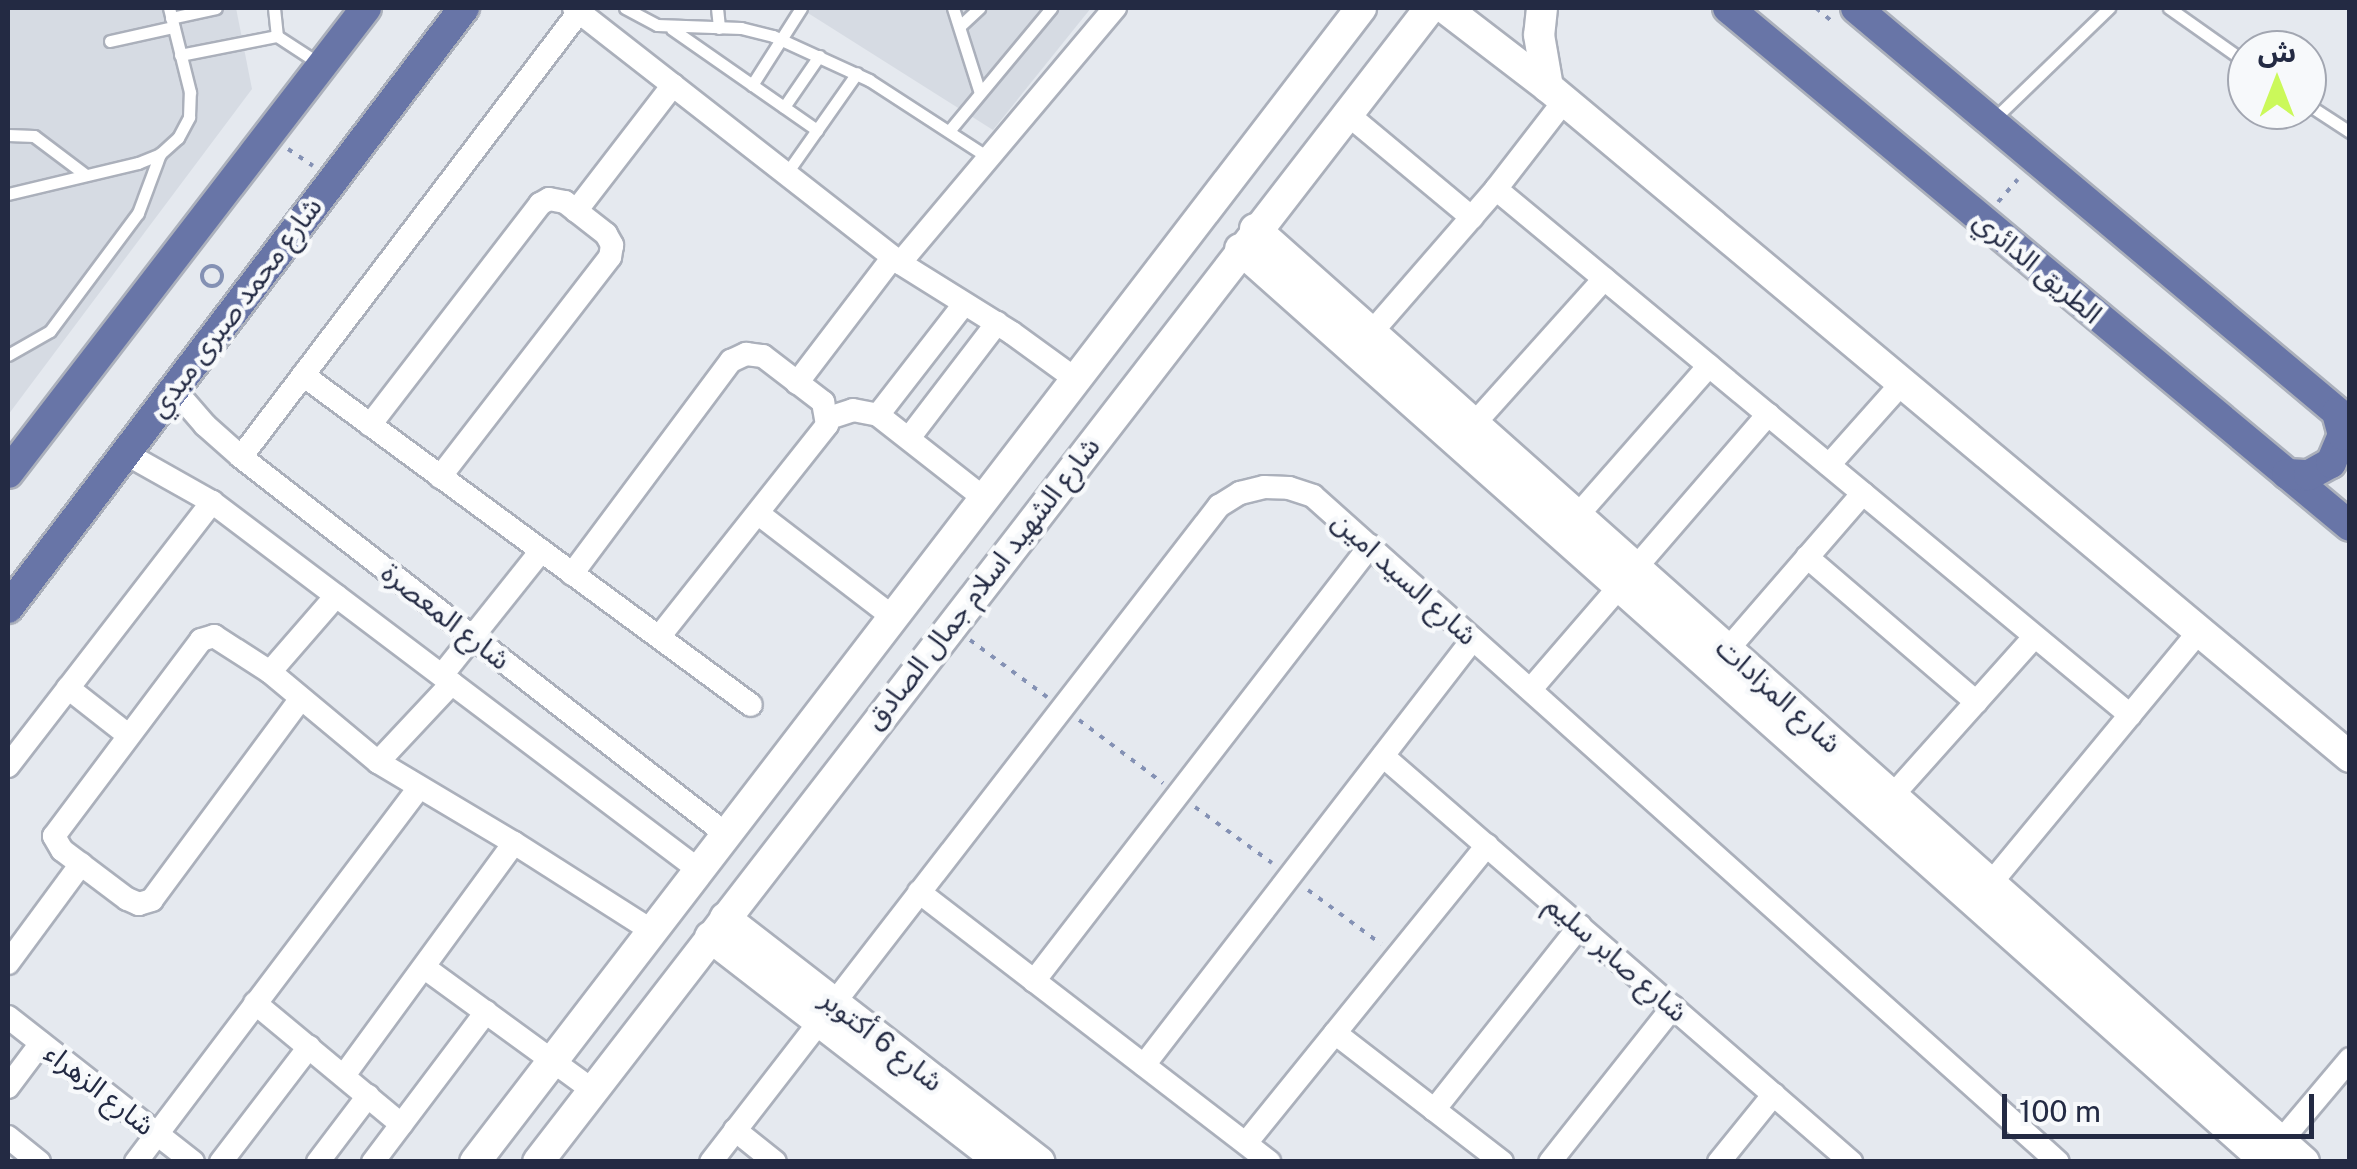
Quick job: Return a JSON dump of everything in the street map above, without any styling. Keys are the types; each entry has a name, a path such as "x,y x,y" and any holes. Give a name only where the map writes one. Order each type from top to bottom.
{"main road":[{"path":"8,473 366,8"},
{"name":"شارع محمد صبرى مبدي","path":"8,608 464,8"},
{"name":"الطريق الدائري","path":"1728,8 2350,526"},
{"path":"1856,8 2343,418 2343,435 2332,463 2309,476 2287,474"}],"street":[{"path":"797,383 896,260 989,158 1115,8"},
{"name":"شارع الشهيد اسلام جمال الصادق","path":"475,1162 1361,8"},
{"name":"شارع الشهيد اسلام جمال الصادق","path":"538,1162 1320,144 1430,8"},
{"path":"1445,8 1556,94 2350,757"},
{"path":"1372,333 1496,189 1556,94 1539,35 1542,8"},
{"path":"241,457 576,10 896,260 997,322 1074,378"},
{"path":"576,210 674,86"},
{"path":"1345,112 1472,218"},
{"path":"1278,114 1320,144"},
{"path":"1496,189 2130,715"},
{"path":"370,425 540,204 554,199 576,210 610,239 610,256 440,477"},
{"name":"شارع المزادات","path":"1248,239 1372,333 1577,516 1628,577 1728,650 1990,883 2284,1155"},
{"name":"شارع المزادات","path":"1248,239 2284,1155"},
{"path":"1474,424 1604,279"},
{"path":"878,415 964,304"},
{"path":"908,438 997,322"},
{"path":"572,574 732,361 746,354 764,356 823,402 829,418"},
{"path":"1577,516 1710,366"},
{"path":"303,375 751,706"},
{"path":"1829,465 1902,383"},
{"name":"شارع المعصرة","path":"173,388 204,425 241,457 726,834"},
{"path":"659,637 760,515 829,418 853,410 878,415 984,498"},
{"path":"1530,689 1768,414"},
{"name":"شارع المعصرة","path":"125,453 212,502 698,870"},
{"name":"شارع السيد امين","path":"710,1162 1219,506 1252,490 1289,488 1312,496 1370,546 2058,1162"},
{"path":"1728,650 1862,493"},
{"path":"8,766 212,502"},
{"path":"760,515 893,617"},
{"path":"1034,981 1370,546"},
{"path":"378,762 447,679 473,637 541,551"},
{"path":"1807,558 1976,702"},
{"path":"270,672 336,596"},
{"path":"1990,883 2199,632"},
{"path":"1892,796 2034,636"},
{"path":"299,700 152,900 133,902 58,846 55,831 128,735 204,637 218,638 270,672 378,762 652,931"},
{"path":"1144,1065 1473,639"},
{"path":"850,672 890,704"},
{"path":"68,688 128,735"},
{"name":"شارع صابر سليم","path":"1383,756 1851,1162"},
{"path":"136,1162 419,788"},
{"path":"344,1076 514,843"},
{"path":"1246,1143 1486,846"},
{"path":"8,963 81,864"},
{"path":"919,892 1270,1162"},
{"path":"1434,1110 1580,926"},
{"name":"شارع 6 أكتوبر","path":"717,928 826,1011 1040,1162"},
{"path":"425,968 592,1090"},
{"path":"256,1003 401,1124"},
{"path":"1550,1162 1673,1007"},
{"name":"شارع 6 أكتوبر","path":"826,1011 1001,1162"},
{"path":"372,1162 486,1012"},
{"name":"شارع الزهراء","path":"8,1017 194,1162"},
{"path":"1335,1033 1502,1162"},
{"path":"8,1088 41,1043"},
{"path":"221,1162 309,1048"},
{"path":"2284,1155 2350,1059"},
{"path":"1719,1162 1774,1094"},
{"path":"318,1162 368,1096"},
{"path":"735,1130 775,1162"},
{"path":"8,1137 39,1162"}],"lane":[{"path":"110,41 171,18 216,8"},
{"path":"274,8 277,36"},
{"path":"625,8 646,21 668,27 752,30 783,40 857,73 989,158"},
{"path":"716,8 719,28"},
{"path":"752,86 802,8"},
{"path":"953,8 980,93"},
{"path":"961,25 979,8"},
{"path":"949,131 1051,8"},
{"path":"1992,122 2110,8"},
{"path":"2169,8 2227,49"},
{"path":"8,194 160,154 178,138 189,116 190,92 171,18"},
{"path":"668,27 817,130"},
{"path":"180,55 277,36 322,66"},
{"path":"784,107 819,56"},
{"path":"786,174 857,73"},
{"path":"2327,117 2350,132"},
{"path":"8,135 34,136 86,175"},
{"path":"8,355 50,330 138,213 160,154"}],"path":[{"path":"268,134 332,180"},
{"path":"1982,220 2036,158"}],"shaded area":[{"path":"8,8 236,8 252,89 8,415"},
{"path":"800,8 1091,8 993,130"}]}
